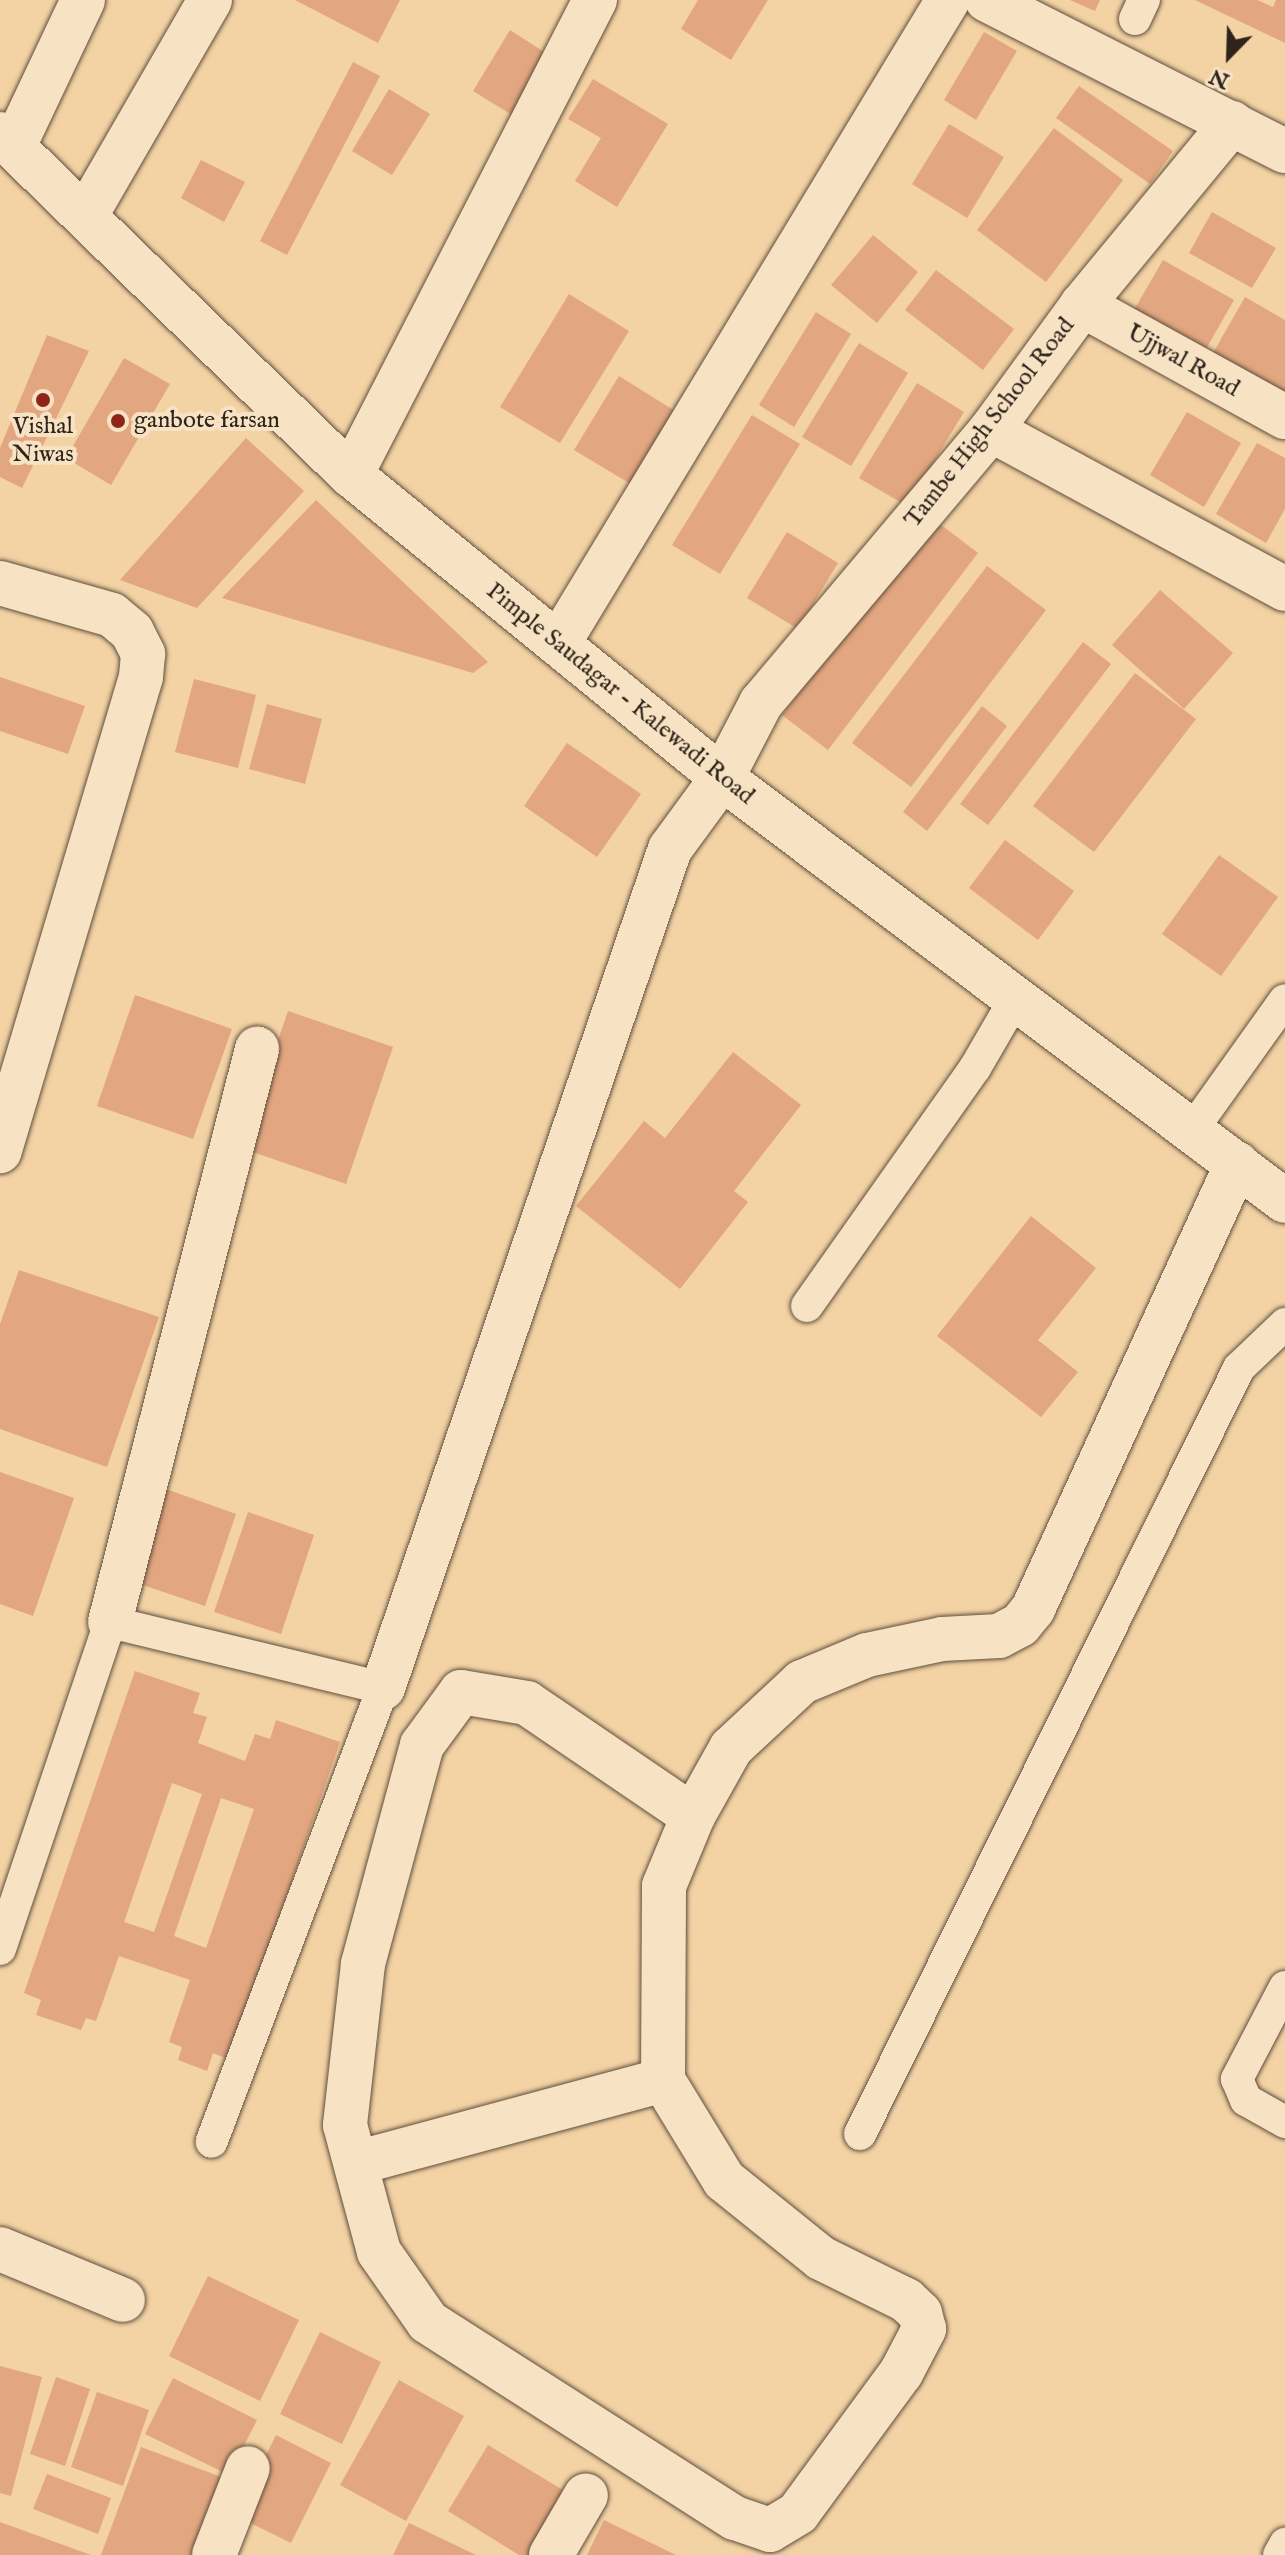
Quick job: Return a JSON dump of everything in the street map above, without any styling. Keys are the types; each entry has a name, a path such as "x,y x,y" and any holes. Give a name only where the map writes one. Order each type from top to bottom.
{"street":[{"path":"7,139 83,0"},
{"path":"86,215 210,0"},
{"path":"351,475 595,0"},
{"path":"558,644 948,0"},
{"path":"987,0 1285,151"},
{"name":"Tambe High School Road","path":"383,1688 670,849 722,778 761,703 991,430 1082,305 1232,123"},
{"name":"Pimple Saudagar - Kalewadi Road","path":"7,139 351,475 722,778 1190,1133 1285,1201"},
{"name":"Ujjwal Road","path":"1082,305 1285,417"},
{"path":"991,430 1285,589"},
{"path":"0,583 112,615 132,632 143,654 141,677 0,1151"},
{"path":"110,1622 257,1049"},
{"path":"693,1816 527,1703 461,1692 422,1745 363,1964 345,2125 379,2252 428,2322 735,2518 770,2530 798,2513 901,2373 924,2329 920,2313 906,2300 821,2258 724,2180 663,2080 664,1886 693,1816 731,1748 802,1682 867,1655 942,1639 999,1636 1020,1625 1033,1609 1237,1164"},
{"path":"356,2163 663,2080"},
{"path":"0,2249 123,2300"},
{"path":"214,2555 248,2468"},
{"path":"551,2555 586,2495"}],"lane":[{"path":"807,1306 975,1068 1015,999"},
{"path":"1190,1133 1285,1000"},
{"path":"860,2134 1239,1368 1285,1324"},
{"path":"0,1949 110,1622 383,1688 211,2142"},
{"path":"1285,1987 1237,2079 1246,2100 1285,2122"},
{"path":"1279,2555 1285,2544"}],"building":[{"path":"295,0 400,0 378,43"},
{"path":"698,0 768,0 731,60 681,29"},
{"path":"1070,0 1100,0 1095,11"},
{"path":"1195,0 1257,0 1273,7 1276,0 1285,0 1285,43"},
{"path":"510,30 558,61 522,121 473,91"},
{"path":"984,32 1017,51 976,120 944,100"},
{"path":"353,62 380,76 287,255 260,241"},
{"path":"593,79 668,124 617,207 575,181 601,138 568,119"},
{"path":"1079,86 1173,151 1150,184 1056,118"},
{"path":"389,89 430,114 392,175 352,151"},
{"path":"949,124 1004,157 967,218 912,184"},
{"path":"1054,128 1123,180 1046,282 977,230"},
{"path":"201,160 245,182 224,222 181,198"},
{"path":"1212,212 1276,248 1252,288 1189,253"},
{"path":"873,235 918,272 877,323 831,285"},
{"path":"1163,260 1234,300 1198,363 1127,322"},
{"path":"936,270 1014,329 983,370 905,310"},
{"path":"569,294 629,331 560,443 500,407"},
{"path":"1245,297 1285,320 1285,391 1280,400 1209,360"},
{"path":"816,312 851,334 794,427 759,405"},
{"name":"Vishal Niwas","path":"47,335 89,351 22,488 0,477 0,448"},
{"path":"859,343 908,373 851,466 802,437"},
{"name":"ganbote farsan","path":"124,358 170,384 111,485 66,458"},
{"path":"619,376 683,416 639,489 574,450"},
{"path":"917,383 964,412 907,506 859,478"},
{"path":"1187,412 1241,443 1204,507 1150,475"},
{"path":"752,415 800,444 720,574 672,545"},
{"path":"246,438 304,491 197,608 120,580"},
{"path":"1257,443 1285,458 1285,509 1266,543 1216,514"},
{"path":"316,500 488,662 473,673 222,598"},
{"path":"932,518 978,553 828,750 782,715"},
{"path":"787,532 838,563 798,629 747,598"},
{"path":"987,566 1046,610 911,787 852,743"},
{"path":"1160,590 1233,653 1184,709 1112,645"},
{"path":"1083,642 1111,664 988,825 960,804"},
{"path":"1135,673 1196,719 1094,852 1033,806"},
{"path":"0,677 85,706 68,754 0,731"},
{"path":"194,679 256,695 238,768 175,752"},
{"path":"267,704 322,719 305,784 249,769"},
{"path":"982,706 1007,726 927,831 903,812"},
{"path":"567,743 641,794 597,857 524,806"},
{"path":"1005,840 1074,891 1038,940 969,888"},
{"path":"1219,855 1278,897 1221,976 1162,934"},
{"path":"135,995 232,1029 193,1139 97,1106"},
{"path":"288,1011 393,1047 346,1184 241,1148"},
{"path":"733,1052 801,1105 734,1191 748,1202 680,1289 576,1206 644,1121 665,1138"},
{"path":"1031,1216 1096,1268 1038,1340 1078,1372 1041,1417 937,1336"},
{"path":"19,1270 159,1317 107,1467 0,1429 0,1324"},
{"path":"0,1472 74,1498 33,1616 0,1604"},
{"path":"166,1489 236,1514 205,1606 134,1582"},
{"path":"248,1512 314,1535 281,1634 214,1612"},
{"path":"135,1671 200,1693 193,1713 207,1717 198,1743 245,1761 255,1734 270,1739 276,1720 340,1742 230,2060 213,2053 207,2071 178,2060 182,2047 169,2042 190,1980 119,1956 96,2021 86,2018 81,2030 36,2015 41,2000 24,1993","holes":["172,1783 202,1794 154,1932 124,1922","221,1798 254,1809 206,1948 174,1936"]},
{"path":"208,2276 299,2320 260,2401 169,2356"},
{"path":"320,2332 381,2362 342,2444 280,2414"},
{"path":"0,2366 42,2377 11,2496 0,2493"},
{"path":"56,2377 90,2389 65,2466 30,2454"},
{"path":"173,2378 257,2420 229,2475 145,2434"},
{"path":"399,2380 464,2416 406,2521 340,2485"},
{"path":"97,2392 149,2410 123,2486 71,2467"},
{"path":"276,2435 331,2463 291,2543 236,2516"},
{"path":"488,2445 573,2496 538,2555 519,2555 448,2511"},
{"path":"141,2447 224,2478 195,2555 101,2555"},
{"path":"47,2474 111,2498 98,2534 33,2509"},
{"path":"604,2520 676,2555 587,2555"},
{"path":"0,2522 91,2555 0,2555"},
{"path":"409,2523 476,2555 393,2555"}],"place":[{"name":"Vishal Niwas","path":"43,400"},
{"name":"ganbote farsan","path":"118,421"}]}
